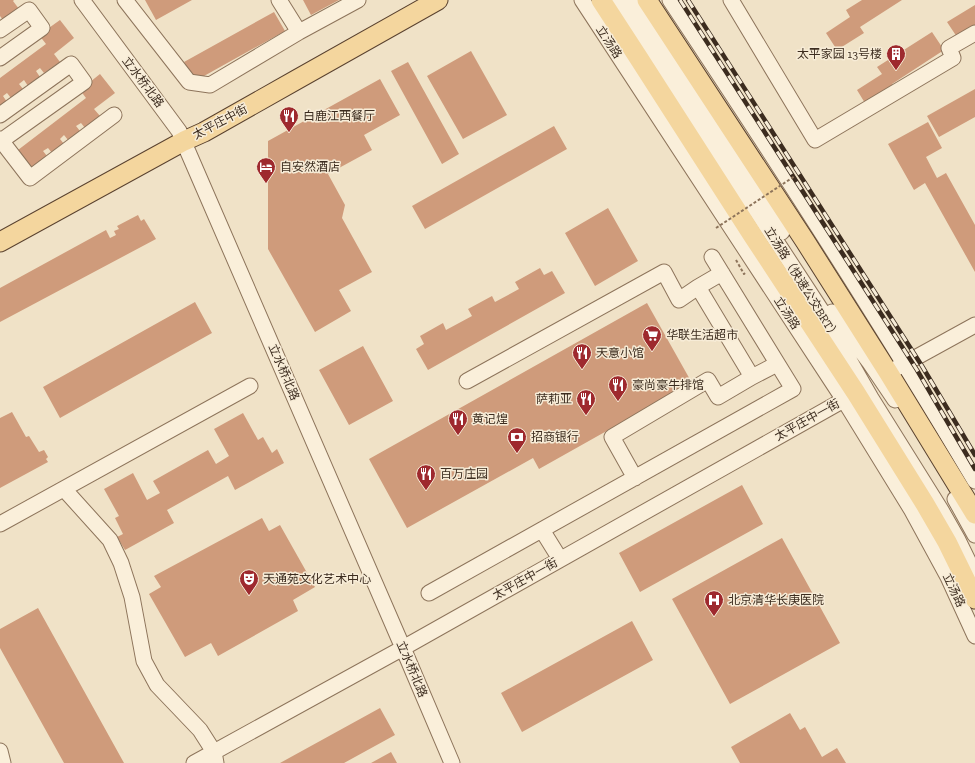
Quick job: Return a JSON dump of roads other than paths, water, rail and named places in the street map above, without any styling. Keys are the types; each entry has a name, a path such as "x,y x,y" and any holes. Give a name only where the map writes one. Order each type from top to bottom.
{"main road":[{"name":"太平庄中街","path":"0,242 181,136 205,120 414,0"},
{"name":"太平庄中街","path":"0,227 97,174 181,136 204,132 438,0"},
{"name":"立汤路","path":"600,0 748,229 850,396 925,504 947,542 975,600"},
{"path":"647,0 805,241 896,368 975,514"}],"street":[{"name":"立水桥北路","path":"82,0 181,136 452,763"},
{"path":"125,0 189,82 210,85 358,0"},
{"path":"279,0 300,32"},
{"name":"立汤路","path":"582,0 850,396 948,577 975,636"},
{"name":"立汤路（快速公交BRT）","path":"617,0 827,319 871,398 941,510 975,575"},
{"name":"立汤路（快速公交BRT）","path":"632,0 767,207 811,279 890,393 958,504 975,535"},
{"path":"670,0 811,214 896,368 975,480"},
{"path":"731,0 815,140 953,58 949,48 975,33"},
{"path":"0,30 29,10 42,28 0,58"},
{"path":"0,115 71,64 84,82 1,140 30,178 114,115"},
{"path":"429,593 793,389 712,257"},
{"path":"467,381 664,272 679,300 722,273"},
{"path":"698,287 752,378"},
{"path":"896,368 975,325"},
{"path":"635,478 612,437 708,380 718,397 777,364"},
{"path":"0,524 250,386"},
{"name":"太平庄中一街","path":"194,763 215,757 403,648 850,396"},
{"path":"64,489 110,540 122,563 132,597 144,661 157,685 200,730 215,757"},
{"path":"542,530 560,559"},
{"path":"0,751 4,763"}],"railway":[{"path":"680,0 917,370 975,469"},
{"path":"688,0 922,366 975,455"}],"place":[{"name":"太平家园 13号楼","path":"896,71"},
{"name":"白鹿江西餐厅","path":"289,133"},
{"name":"自安然酒店","path":"266,184"},
{"name":"华联生活超市","path":"652,352"},
{"name":"天意小馆","path":"582,370"},
{"name":"豪尚豪牛排馆","path":"618,402"},
{"name":"萨莉亚","path":"586,416"},
{"name":"黄记煌","path":"458,436"},
{"name":"招商银行","path":"517,454"},
{"name":"百万庄园","path":"426,491"},
{"name":"天通苑文化艺术中心","path":"249,596"},
{"name":"北京清华长庚医院","path":"714,617"}]}
